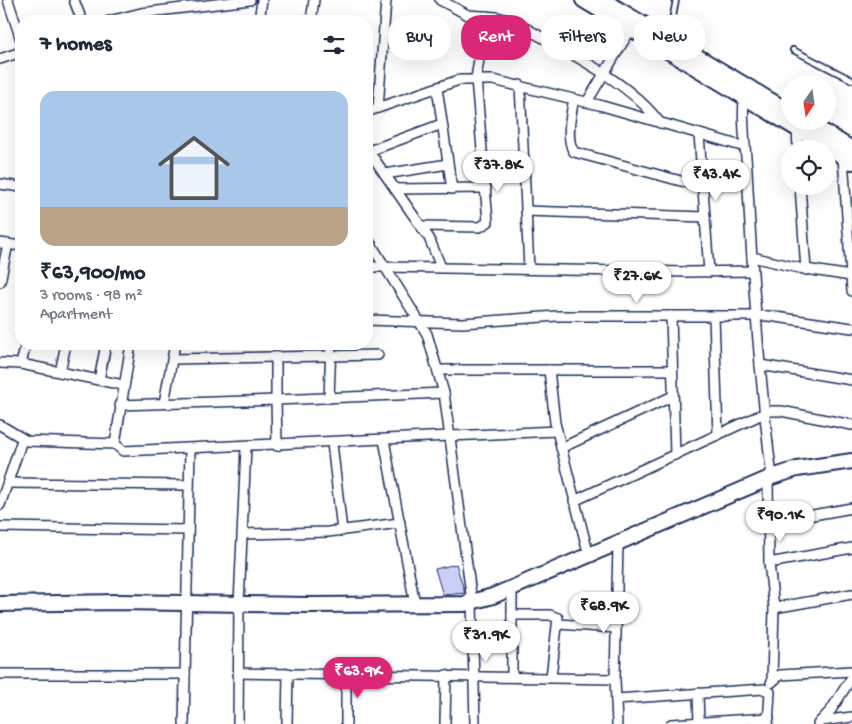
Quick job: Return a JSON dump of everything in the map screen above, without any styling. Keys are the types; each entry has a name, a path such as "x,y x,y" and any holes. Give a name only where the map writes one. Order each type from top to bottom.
{"main road":[{"path":"583,0 781,113"},
{"path":"603,0 634,18"},
{"path":"700,60 746,92 781,108"},
{"path":"809,130 849,156"},
{"path":"0,604 415,604 472,602 512,588 618,544 770,478 797,469 852,461"}],"street":[{"path":"8,0 15,22"},
{"path":"74,0 80,15"},
{"path":"133,15 250,0"},
{"path":"260,15 262,0"},
{"path":"312,15 314,0"},
{"path":"378,108 386,0"},
{"path":"440,0 468,15"},
{"path":"586,102 631,29"},
{"path":"531,31 604,74 641,99 660,123"},
{"path":"0,59 15,54"},
{"path":"421,226 485,225 489,217 476,78 479,60"},
{"path":"373,110 459,80 476,78 520,85 745,147"},
{"path":"520,85 528,269"},
{"path":"437,88 452,188"},
{"path":"671,724 768,721 770,692 768,690 772,680 774,608 769,563 770,478 752,271 745,147 746,92"},
{"path":"574,99 570,121 570,146 574,152 703,187"},
{"path":"373,147 442,124"},
{"path":"699,134 709,272"},
{"path":"373,156 421,226 435,249 441,267"},
{"path":"849,156 852,291"},
{"path":"385,174 448,164"},
{"path":"0,184 15,186"},
{"path":"395,189 486,188"},
{"path":"801,195 806,270"},
{"path":"526,211 705,217"},
{"path":"0,282 4,243"},
{"path":"373,247 426,334 444,393 472,602 475,724"},
{"path":"752,257 806,270 851,276"},
{"path":"373,267 752,271"},
{"path":"373,320 463,323 557,316 757,316 852,328"},
{"path":"671,316 675,455"},
{"path":"714,316 718,435"},
{"path":"21,364 24,350"},
{"path":"60,372 65,350"},
{"path":"99,380 105,350"},
{"path":"115,444 130,350"},
{"path":"164,403 174,350"},
{"path":"329,398 330,350"},
{"path":"172,359 378,355"},
{"path":"276,357 277,446"},
{"path":"0,363 21,364 123,385"},
{"path":"760,365 852,380"},
{"path":"438,370 672,370"},
{"path":"550,370 557,431 589,556"},
{"path":"120,405 444,393"},
{"path":"561,448 673,396"},
{"path":"574,501 764,413 781,411 852,425"},
{"path":"0,424 22,440 115,444 123,451 277,446 557,431"},
{"path":"0,504 22,440"},
{"path":"384,440 415,604"},
{"path":"332,443 342,531"},
{"path":"238,724 239,604 246,447"},
{"path":"184,724 190,449"},
{"path":"8,483 188,485"},
{"path":"768,523 852,508"},
{"path":"243,534 342,531 400,523"},
{"path":"0,528 188,530"},
{"path":"617,724 615,679 618,544"},
{"path":"769,563 852,548"},
{"path":"512,588 512,676"},
{"path":"774,608 852,594"},
{"path":"512,615 554,615 558,618 551,678"},
{"path":"558,624 616,628"},
{"path":"772,680 780,675 852,671"},
{"path":"238,672 615,679"},
{"path":"287,724 288,673"},
{"path":"0,674 185,674"},
{"path":"346,674 346,724"},
{"path":"445,724 446,675"},
{"path":"820,722 831,710 852,677"},
{"path":"616,699 768,690"},
{"path":"698,693 699,723"},
{"path":"820,722 852,717"}],"lane":[{"path":"673,15 676,0"},
{"path":"793,50 852,80"}],"building":[{"path":"456,564 465,593 443,595 435,569"}]}
